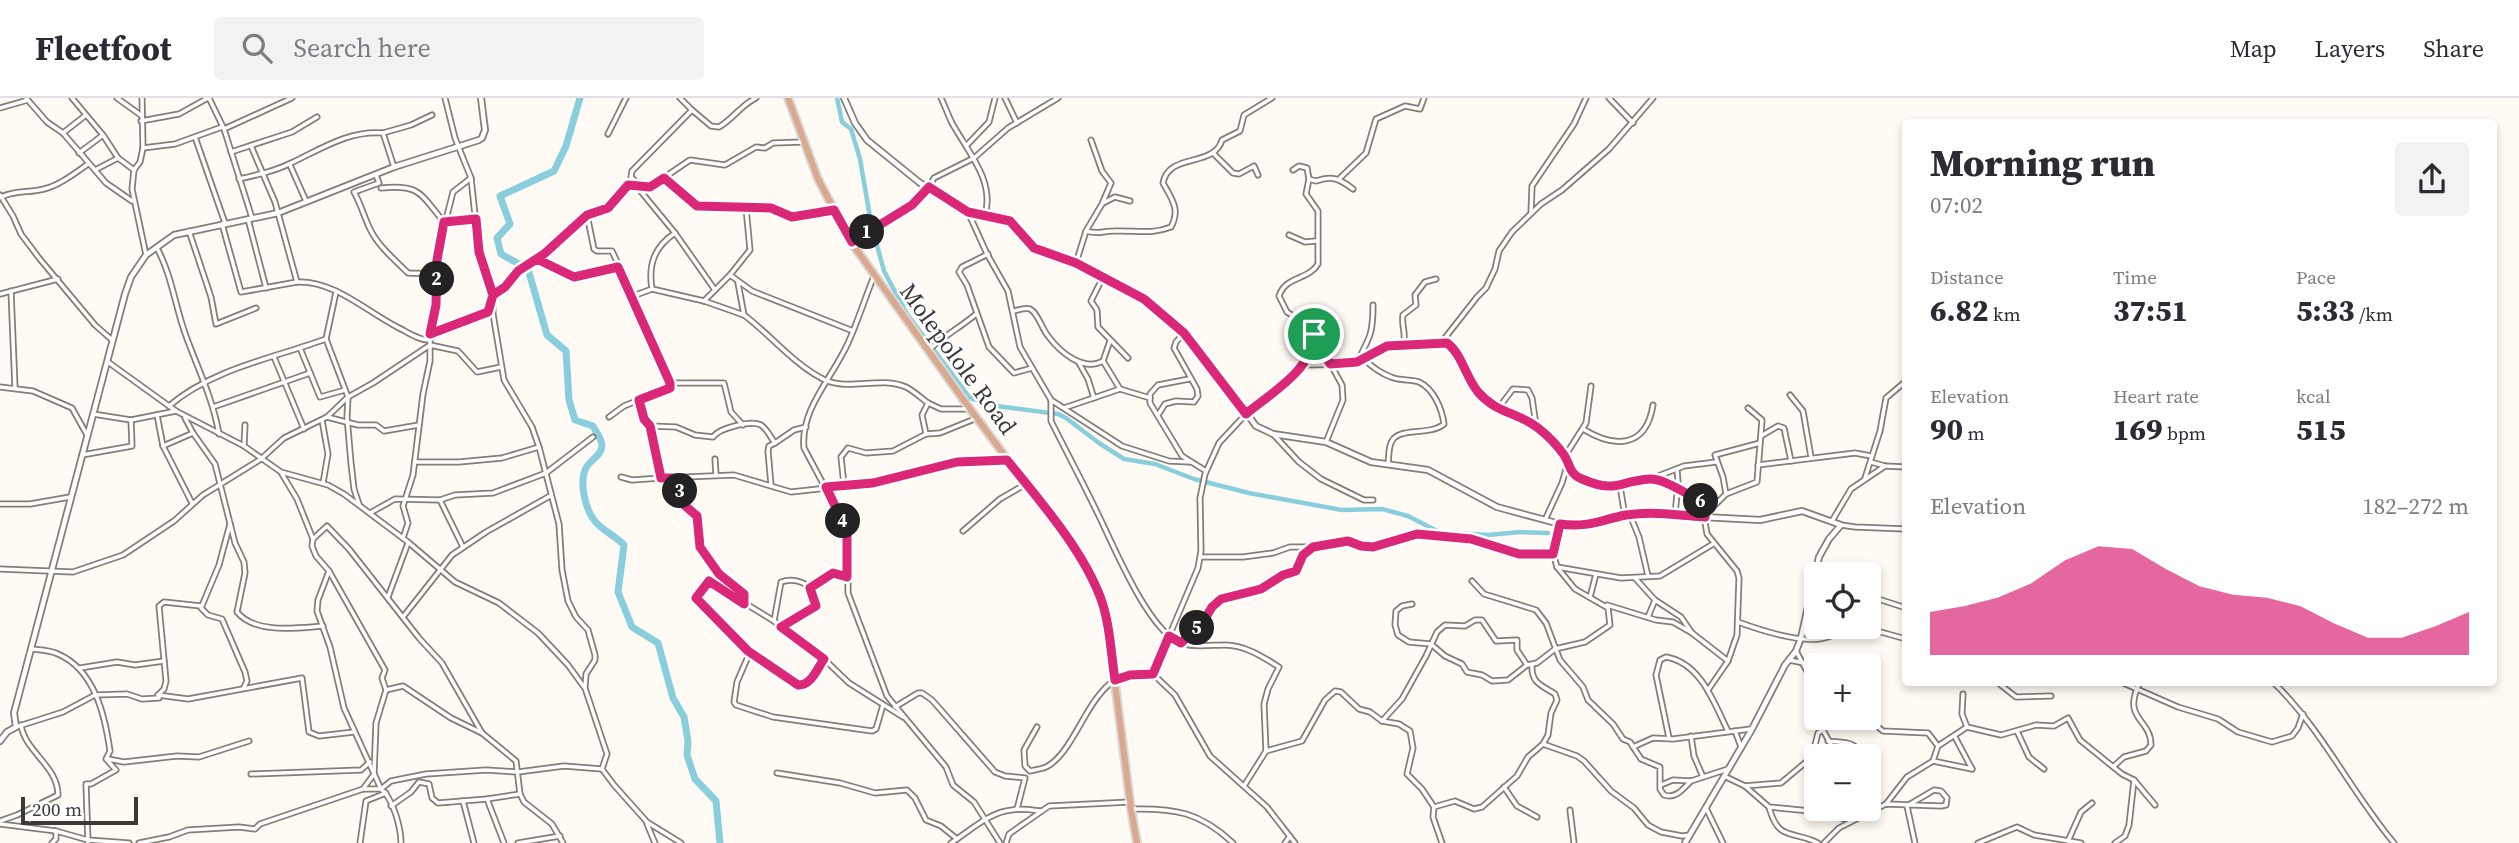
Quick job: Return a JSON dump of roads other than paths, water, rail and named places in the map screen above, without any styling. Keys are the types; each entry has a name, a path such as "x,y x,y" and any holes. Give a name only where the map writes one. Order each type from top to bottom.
{"main road":[{"name":"Molepolole Road","path":"788,98 803,142 852,242 1075,551 1097,589 1107,621 1130,805 1138,843"}],"street":[{"path":"72,98 118,158 134,170"},
{"path":"117,98 141,119 179,114 209,98 231,152 266,288"},
{"path":"142,98 143,148 140,162 134,170 134,202 146,255"},
{"path":"278,98 281,103"},
{"path":"143,148 175,144 223,128 292,98"},
{"path":"445,98 458,145 471,178 479,252 493,295 501,367 508,388 532,427 539,447 559,524 562,570 568,601 576,617 588,630 595,654 595,660 586,674 585,688"},
{"path":"0,822 58,795 49,768 37,756 18,726 14,713 112,340 129,283 146,255 174,235 278,213 394,167 479,139 485,134 481,98"},
{"path":"608,134 626,98"},
{"path":"680,98 711,126 719,127 735,115 741,106 756,98"},
{"path":"844,98 855,123 867,140 912,177 968,212 1010,221 1034,248 1076,263 1144,299 1184,333 1260,429 1273,434 1326,442 1358,458 1428,470 1497,507 1560,524 1587,526 1627,515 1760,520 1802,511 1841,524 1902,529"},
{"path":"941,98 953,125 974,158 988,200 984,217"},
{"path":"967,145 989,121 995,98"},
{"path":"1005,98 1017,123"},
{"path":"852,242 912,205 934,178 974,158 1017,123 1058,98"},
{"path":"1086,231 1101,235 1112,231 1140,233 1168,229 1174,223 1175,212 1171,194 1163,183 1167,173 1188,160 1214,154 1222,140 1238,134 1244,115 1272,98"},
{"path":"1340,179 1366,153 1376,119 1405,106 1420,109 1424,98"},
{"path":"1531,214 1532,188 1574,124 1586,98"},
{"path":"1609,98 1633,123"},
{"path":"1441,343 1486,288 1495,270 1499,251 1512,232 1609,149 1653,98"},
{"path":"0,108 27,99 47,122 63,133 94,171 117,192 134,202"},
{"path":"692,110 632,171 631,177 715,290"},
{"path":"63,133 86,114"},
{"path":"239,179 289,164 349,136 383,133 411,125 432,115"},
{"path":"231,152 292,132 317,117"},
{"path":"383,133 394,167"},
{"path":"79,153 103,135"},
{"path":"195,137 223,223 240,291 312,282 337,292 376,317 421,339 458,351 475,371 501,367"},
{"path":"1076,263 1086,231 1111,183 1102,171 1090,140"},
{"path":"430,334 488,312 493,295 505,287 518,271 537,259 587,215 608,208 626,186 650,187 692,160 725,165 756,147 803,142"},
{"path":"251,146 278,213 297,282"},
{"path":"1214,154 1233,173 1242,173 1254,166 1258,175"},
{"path":"94,171 118,158"},
{"path":"88,164 44,190 13,191 0,196 21,234 95,325 112,340"},
{"path":"289,164 306,201"},
{"path":"1293,170 1299,166 1307,168 1310,178 1306,194 1318,214 1316,241 1319,253 1315,268 1289,282 1279,296 1287,312 1304,323 1314,334 1339,379 1343,395 1326,442"},
{"path":"376,175 379,183 354,192 363,207 370,230 381,246 408,273 437,274"},
{"path":"403,538 408,523 403,506 416,461 423,394 430,361 430,334 436,305 439,247 453,192 471,178"},
{"path":"664,178 694,205 771,208 792,217 834,210"},
{"path":"1310,178 1315,181 1340,179 1353,189"},
{"path":"381,188 403,186 414,190 444,222"},
{"path":"1102,204 1115,197 1130,201"},
{"path":"704,301 750,250 746,208"},
{"path":"968,212 1009,291 1019,343 1051,400 1122,446 1169,461 1190,462"},
{"path":"587,215 594,249 611,249 670,383 670,388 624,406 609,417"},
{"path":"444,222 476,219"},
{"path":"189,231 211,297 216,324 256,308"},
{"path":"652,289 650,272 653,256 666,239 675,233"},
{"path":"1289,235 1304,242 1316,241"},
{"path":"156,246 163,260 186,336 205,382 219,434"},
{"path":"988,254 959,271 967,285 986,341 1014,373 1032,368"},
{"path":"537,259 574,277 618,267"},
{"path":"730,275 738,283 778,302 792,305 853,331"},
{"path":"874,276 845,350 811,410 804,439 805,452 826,487 847,531 848,593 887,696 946,767 953,785 974,802 1000,843"},
{"path":"1103,277 1091,301 1097,310 1099,330 1128,358"},
{"path":"0,295 58,279"},
{"path":"1403,345 1403,315 1416,305 1415,295 1425,282 1436,279"},
{"path":"738,283 744,315"},
{"path":"633,296 652,289 704,301 744,315 801,364 826,380 854,385 878,382 902,386 941,409 970,409"},
{"path":"11,291 15,388"},
{"path":"337,292 326,339 348,397 354,489 360,505"},
{"path":"1357,362 1373,331 1373,305"},
{"path":"1014,311 1026,308 1033,311 1048,337 1079,363 1094,398"},
{"path":"929,350 946,334 960,328 976,314"},
{"path":"1158,415 1165,404 1197,400 1197,389 1174,348 1184,333"},
{"path":"1153,674 1201,557 1201,489 1205,472 1219,443 1246,414 1273,391 1290,381 1296,370 1304,365 1312,351 1314,334"},
{"path":"169,407 187,391 205,382 326,339"},
{"path":"1079,363 1094,365 1103,361 1110,341"},
{"path":"0,569 77,572 123,555 174,521 192,503 261,459 284,438 325,418 348,397 373,383 430,342"},
{"path":"1304,365 1357,362 1380,348 1447,343 1454,349 1468,379 1485,400 1497,410 1536,426 1565,456 1567,466 1559,493 1545,520"},
{"path":"300,348 320,397 345,390"},
{"path":"274,357 304,429"},
{"path":"1364,359 1375,370 1392,378 1421,383 1435,396 1444,420 1444,424 1439,428 1404,433 1395,437 1390,446 1388,465"},
{"path":"107,361 169,407 244,446 281,472 323,483 360,505 440,571 475,594 499,603 538,633 585,688 607,754 603,769 647,822 681,843"},
{"path":"1103,361 1119,389"},
{"path":"213,407 310,373"},
{"path":"1189,379 1158,385 1150,398 1152,407 1182,456 1205,472"},
{"path":"670,383 724,383 731,412 745,426"},
{"path":"1865,478 1886,398 1902,385"},
{"path":"1565,456 1583,429 1591,386"},
{"path":"0,387 33,391 72,408 87,435"},
{"path":"1062,408 1119,389 1150,398"},
{"path":"1497,410 1513,389 1528,390 1532,398 1536,426"},
{"path":"1790,395 1803,411 1811,457"},
{"path":"639,400 644,419 650,426 661,478"},
{"path":"1051,400 1051,421 1116,554 1151,614 1169,636 1181,643 1208,647 1227,645 1244,649 1279,667 1268,689 1264,705 1266,751 1244,786"},
{"path":"926,434 922,415 928,403"},
{"path":"1583,429 1607,441 1626,441 1643,429 1649,421 1653,405"},
{"path":"1706,509 1726,494 1756,484 1761,417 1748,408"},
{"path":"93,414 131,420 176,411"},
{"path":"157,415 163,446 192,503"},
{"path":"184,416 193,433 214,460 235,543 245,566 237,612 240,616 267,628 323,626"},
{"path":"325,418 358,425 376,425 384,431 420,425"},
{"path":"323,483 328,454 325,418"},
{"path":"844,485 841,457 849,448 866,453 893,451 926,434 940,433 977,418"},
{"path":"82,455 132,446 131,420"},
{"path":"244,446 245,425"},
{"path":"650,426 676,427 695,435 713,437 720,429 760,425 775,443"},
{"path":"1761,436 1778,426 1784,428 1791,461"},
{"path":"771,485 769,446 794,430 806,427"},
{"path":"163,446 193,433"},
{"path":"1273,434 1299,462 1321,479 1364,500 1373,500"},
{"path":"370,513 395,499 440,500 455,495 494,493 546,473 593,437"},
{"path":"1726,494 1715,455 1760,443"},
{"path":"416,461 459,462 502,458 539,447"},
{"path":"1758,465 1858,452 1871,456"},
{"path":"715,459 716,475"},
{"path":"621,477 632,480 740,476 791,492 873,483 957,462 1007,460"},
{"path":"1871,462 1902,467"},
{"path":"1567,466 1579,478 1606,488 1653,478 1677,469 1717,463"},
{"path":"1832,521 1847,494 1865,478 1885,466"},
{"path":"1675,515 1677,469"},
{"path":"281,472 297,499 313,539 312,546 316,556 328,571 384,670 382,678 386,690 376,723 374,774 363,789"},
{"path":"677,478 683,504 697,516 700,547 719,574 744,594 744,604"},
{"path":"1653,478 1699,500 1706,509 1705,527 1713,544 1739,574 1737,635 1728,661 1708,690"},
{"path":"963,531 1000,499 1026,484"},
{"path":"1620,486 1627,515 1639,537 1648,577"},
{"path":"403,617 452,555 550,495"},
{"path":"0,504 30,504 70,497"},
{"path":"440,500 463,547"},
{"path":"201,606 207,598 219,565 230,522"},
{"path":"1560,524 1553,554 1557,567 1570,585 1605,604 1675,623 1728,661"},
{"path":"1820,562 1823,547 1841,524"},
{"path":"313,539 327,526 454,680 482,733"},
{"path":"1201,557 1273,554 1290,547 1313,547 1348,541 1373,547 1410,535 1424,534 1471,539 1519,554 1553,554"},
{"path":"388,597 408,542"},
{"path":"1557,567 1596,574 1648,577 1664,574 1713,544"},
{"path":"1181,643 1203,622 1212,607 1221,599 1261,589 1283,575 1296,571 1303,555 1313,547"},
{"path":"328,571 316,606 335,668 341,699 354,732 400,824 401,843"},
{"path":"810,588 833,573 847,577"},
{"path":"1590,597 1596,574"},
{"path":"1635,578 1655,600 1681,617 1692,633"},
{"path":"774,621 781,582 793,580 806,583 816,606 781,627"},
{"path":"824,659 808,682 798,685 750,652 696,597 709,581 774,621 824,659 849,683 911,722"},
{"path":"1472,582 1484,594 1536,610 1546,623 1562,664 1583,687 1588,700 1613,724 1641,759 1660,767 1661,792 1670,796 1677,794 1692,781"},
{"path":"1648,617 1655,600"},
{"path":"1881,600 1902,607"},
{"path":"0,741 7,732 18,726 63,712 95,695 127,694 150,699 159,698 158,695 166,683 160,604 166,602 201,606 208,615 222,619 245,672 247,684 243,689"},
{"path":"1412,604 1402,606 1396,611 1395,630 1403,639 1431,644 1445,656 1462,664 1467,673 1479,674 1492,681 1508,680 1555,649 1585,642 1609,625 1610,612 1605,604"},
{"path":"1382,721 1402,699 1437,632 1446,625 1465,626 1479,620 1485,623 1496,641 1517,640 1517,650 1530,665 1538,686 1555,694 1557,700 1551,713 1548,735 1543,744 1528,757 1520,772 1504,787 1478,809 1455,801 1434,807"},
{"path":"1738,622 1761,631 1801,638"},
{"path":"1685,843 1796,651 1804,626"},
{"path":"1881,632 1902,638"},
{"path":"31,649 57,653 79,668 95,695 108,736 110,751 106,759"},
{"path":"1796,651 1804,663"},
{"path":"750,652 737,682 734,702 736,705 772,717 872,731 876,729 883,705"},
{"path":"1669,738 1656,675 1660,660 1668,657 1684,663 1708,690 1728,732"},
{"path":"1789,660 1804,663"},
{"path":"79,668 117,662 135,665 164,661"},
{"path":"1037,727 1024,754 1025,766 1030,771 1047,767 1053,762 1063,751 1094,701 1115,680 1130,675 1153,674 1175,695 1210,756 1267,807 1296,843"},
{"path":"158,695 188,699 302,678 309,733 319,736 354,732"},
{"path":"386,690 402,685 451,718 482,733 516,761 520,794 526,806 546,818 563,843"},
{"path":"2002,686 2016,697 2051,696"},
{"path":"2128,686 2187,711 2218,719 2238,732 2272,742 2292,736 2303,714"},
{"path":"2113,766 2124,757 2146,751 2151,745 2148,731 2135,713 2138,686"},
{"path":"2277,686 2303,714 2368,809 2395,843"},
{"path":"1266,751 1302,741 1325,700 1335,691 1341,692 1359,709 1410,731 1413,748 1407,774 1422,789 1434,807 1433,817 1442,843"},
{"path":"895,707 918,693 932,700 995,772 1025,778 1017,809"},
{"path":"1963,694 1962,714 1967,727"},
{"path":"1967,727 1997,734 2036,725 2054,726 2068,718 2080,740 2122,774 2134,780 2155,805"},
{"path":"1933,761 1938,746 1967,727"},
{"path":"1633,747 1649,738 1752,729"},
{"path":"1881,729 1927,733 1938,746"},
{"path":"1745,786 1781,783 1812,757 1818,733 1823,730 1830,744"},
{"path":"1735,731 1741,747"},
{"path":"2017,731 2029,757 2044,769"},
{"path":"1691,736 1693,756 1703,778"},
{"path":"1886,804 1907,776 1933,761 1972,769 1955,737"},
{"path":"106,759 124,762 177,756 199,757 249,741"},
{"path":"1828,741 1853,744"},
{"path":"1543,744 1584,761 1611,791 1634,808 1648,825 1661,832 1690,835"},
{"path":"88,842 84,790 86,784 91,784 116,770 106,759"},
{"path":"251,774 361,770 370,762"},
{"path":"139,843 151,842 188,830 239,827 255,829 260,824 363,789 381,789 391,781 426,774 486,770 518,772 564,766 603,769"},
{"path":"1661,785 1669,780 1692,781 1728,769"},
{"path":"777,773 840,783 875,793 907,790 915,797 926,820 941,826 957,839"},
{"path":"1724,776 1745,786 1769,807 1804,810"},
{"path":"2115,843 2125,836 2129,825 2134,780"},
{"path":"391,806 411,792 419,782 429,784 434,801 463,801 520,794"},
{"path":"1504,787 1517,806 1537,817"},
{"path":"1881,806 1886,804 1907,806 1941,806 1946,804 1947,798 1941,791 1934,790 1907,806"},
{"path":"358,842 366,801 386,793"},
{"path":"487,799 504,843"},
{"path":"463,801 474,843"},
{"path":"2068,841 2081,812 2092,803"},
{"path":"1006,843 1009,834 1049,806 1130,805 1185,812 1212,825 1233,843"},
{"path":"1907,806 1916,843"},
{"path":"1769,807 1772,821 1778,830 1821,843 1852,821"},
{"path":"1706,808 1723,843"},
{"path":"951,843 985,820 1010,810 1042,811"},
{"path":"1570,810 1574,843"},
{"path":"0,822 55,831 88,842 129,843"},
{"path":"647,822 655,843"},
{"path":"1978,843 2018,827 2034,835 2081,843"},
{"path":"52,843 56,839 55,831"},
{"path":"518,843 560,836"},
{"path":"1284,843 1290,836"},
{"path":"1807,837 1808,843"}],"waterway":[{"path":"580,98 566,146 554,171 500,196 510,224 497,238 501,254 528,269 547,335 566,351 569,400 575,420 593,426 601,441 600,453 588,465 584,474 586,502 597,524 624,545 618,592 632,627 658,643 673,698 684,717 687,755 695,779 716,801 720,843"},
{"path":"837,98 842,122 851,129 860,159 871,223 884,271 907,314 970,398 997,406 1058,414 1124,459 1155,464 1194,479 1249,493 1342,510 1382,509 1408,516 1439,532 1488,535 1548,533"}]}
